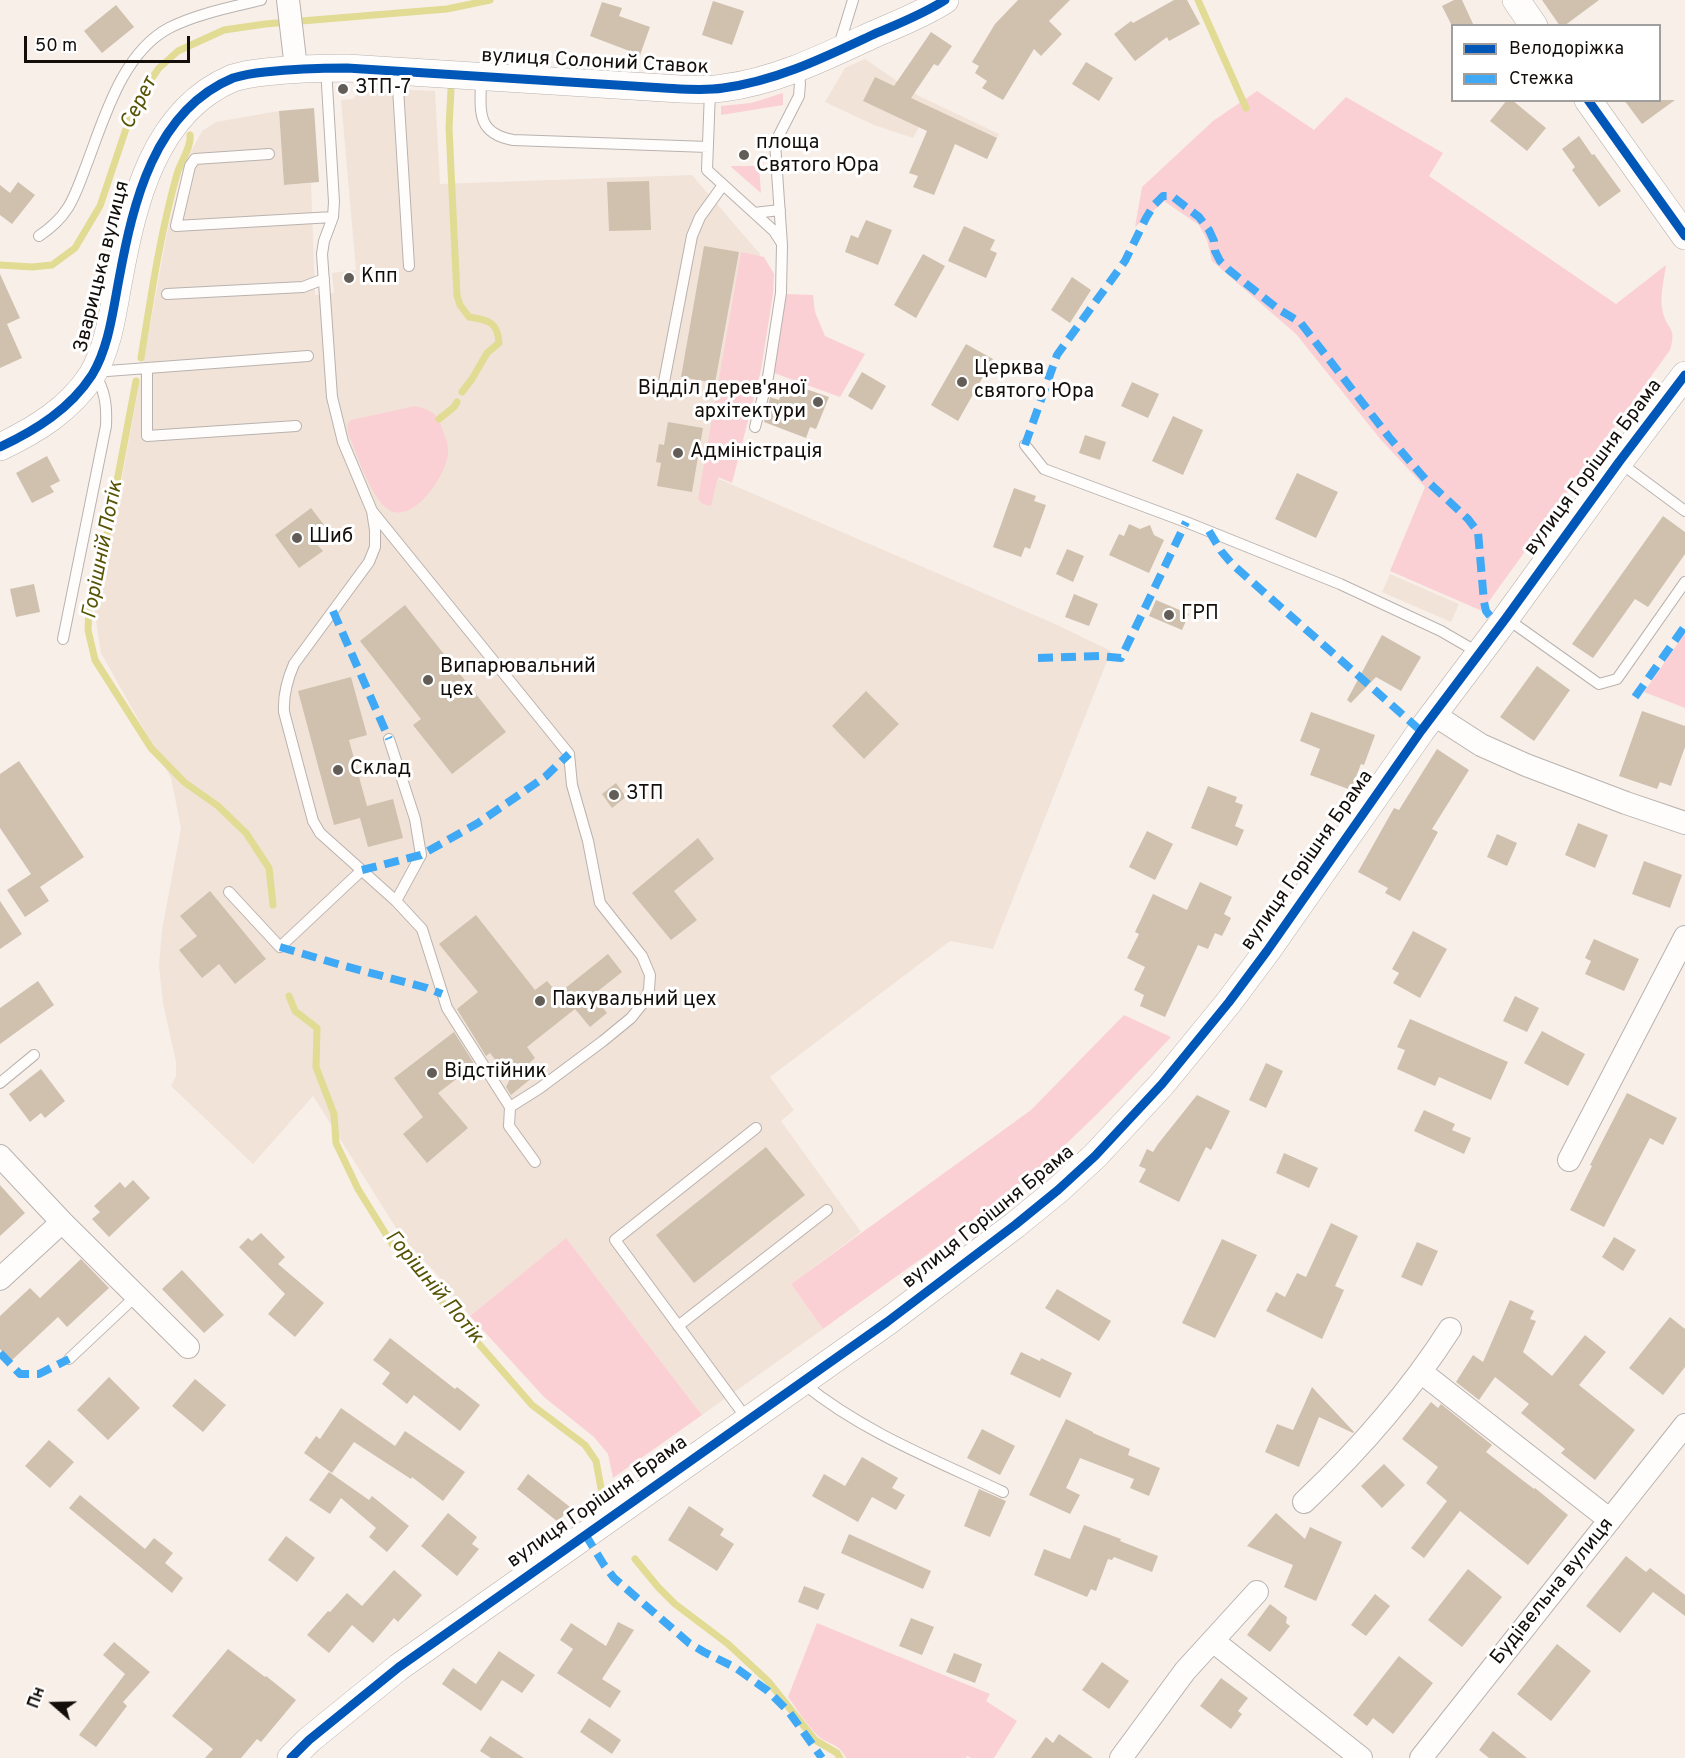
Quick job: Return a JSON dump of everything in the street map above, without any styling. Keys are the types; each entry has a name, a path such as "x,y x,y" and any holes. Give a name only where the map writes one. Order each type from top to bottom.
{"street":[{"name":"вулиця Солоний Ставок","path":"296,69 326,68 481,75 664,88 710,89 752,83 798,69 945,0"},
{"path":"1516,0 1533,24"},
{"path":"289,3 296,69"},
{"name":"Зварицька вулиця","path":"0,447 53,416 72,399 94,372 112,319 132,221 143,181 154,155 170,128 193,104 210,91 235,78 296,69"},
{"path":"1589,102 1685,236"},
{"name":"вулиця Горішня Брама","path":"291,1758 357,1700 399,1667 802,1383 1015,1225 1058,1190 1130,1119 1212,1023 1267,951 1433,714 1685,375"},
{"path":"1433,714 1481,745 1526,765 1685,823"},
{"path":"1569,1160 1685,937"},
{"path":"0,1156 62,1222 188,1347"},
{"path":"0,1279 62,1222"},
{"path":"1304,1502 1374,1431 1421,1372 1450,1329"},
{"path":"1421,1372 1610,1520"},
{"name":"Будівельна вулиця","path":"1421,1758 1685,1425"},
{"path":"1121,1758 1185,1671 1257,1592"},
{"path":"1213,1641 1361,1758"}],"lane":[{"path":"39,236 54,226 66,213 76,194 120,82 132,61 145,46 169,28 213,12 261,0"},
{"path":"843,49 841,39 853,0"},
{"path":"326,68 334,202 333,217 322,254 332,397 342,442 372,511 375,547 369,562 294,664 283,698 284,712 313,821 327,842 396,901 422,929 447,1008 510,1107 510,1126 535,1162"},
{"path":"755,427 768,377 782,293 782,245 775,143 799,96 798,69"},
{"path":"397,71 409,266"},
{"path":"481,75 483,120 488,129 502,138 547,142 708,147"},
{"path":"710,89 707,170 774,231 782,245"},
{"path":"269,154 195,159 190,166 176,226 333,217"},
{"path":"664,382 692,236 699,217 723,185"},
{"path":"754,213 780,210"},
{"path":"167,294 303,287 324,279"},
{"path":"63,639 106,426 107,410 103,388 94,372 308,356"},
{"path":"147,368 147,436 296,426"},
{"path":"1025,445 1044,469 1186,522 1340,584 1441,631 1479,654"},
{"path":"1619,462 1685,511"},
{"path":"372,511 569,754 572,785 588,841 600,903 642,956 650,975 649,990 643,1003 631,1018 540,1088 510,1107"},
{"path":"1506,618 1599,684 1617,679 1685,582"},
{"path":"389,739 415,819 421,855 396,901"},
{"path":"229,892 280,947 362,870"},
{"path":"0,1083 34,1055"},
{"path":"747,1420 615,1240 756,1128"},
{"path":"678,1326 827,1210"},
{"path":"69,1359 136,1296"},
{"path":"802,1383 818,1396 890,1440 1003,1492"}],"shaded area":[{"path":"865,59 919,96 999,134 987,159 919,127 913,138 874,125 825,102 845,68"},
{"path":"362,88 435,91 440,184 692,175 760,254 719,479 1055,624 1111,651 993,949 950,941 770,1077 794,1110 781,1121 861,1232 791,1284 823,1329 702,1415 566,1239 470,1316 435,1272 403,1239 313,1096 253,1164 171,1086 176,1076 176,1062 163,1003 159,966 162,930 181,828 171,778 101,653 93,602 121,483 167,233 184,164 202,131 216,122 279,111 284,185 311,183 315,295 334,293 332,273 356,270 341,100 353,99"},
{"path":"1257,91 1314,130 1346,97 1443,153 1429,176 1616,304 1666,265 1662,301 1663,313 1673,337 1670,350 1482,611 1390,571 1425,487 1381,440 1296,334 1212,261 1207,240 1199,225 1164,201 1135,227 1142,187 1213,121"},
{"path":"783,93 783,105 721,115 721,106 751,103"},
{"path":"759,166 761,193 731,167"},
{"path":"741,252 764,257 774,274 773,294 761,370 732,483 718,477 711,506 703,504 698,499"},
{"path":"785,294 813,295 815,312 825,336 865,354 840,397 774,373"},
{"path":"415,406 430,411 439,420 448,444 447,459 437,482 429,493 409,510 399,513 389,510 382,504 370,486 348,433 347,425 351,420"},
{"path":"1390,574 1459,604 1451,622 1382,592"},
{"path":"1685,633 1685,708 1644,692"},
{"path":"1124,1015 1171,1037 1086,1125 1007,1195 823,1329 791,1284 1031,1110"},
{"path":"566,1238 702,1415 613,1478 608,1454 594,1437 544,1397 470,1316"},
{"path":"817,1623 990,1694 986,1701 1017,1721 994,1758 967,1756 966,1758 846,1758 836,1746 817,1735 788,1697"}],"building":[{"path":"1018,0 1070,0 1049,21 1062,34 1041,56 1034,49 1003,100 982,88 987,81 975,73 979,66 972,62 995,24"},
{"path":"1174,0 1187,0 1200,24 1169,41 1167,37 1135,61 1114,34 1131,21 1133,23"},
{"path":"1454,0 1462,0 1473,24 1451,24 1442,6"},
{"path":"1542,0 1599,0 1567,24 1559,24"},
{"path":"713,1 744,11 732,45 702,35"},
{"path":"602,2 622,8 619,16 650,27 640,55 590,36"},
{"path":"116,5 134,27 102,53 84,31"},
{"path":"931,32 952,46 938,66 934,64 911,98 997,138 987,159 955,144 934,195 913,187 918,176 909,173 927,131 863,101 875,77 894,86"},
{"path":"1086,62 1113,78 1099,101 1072,84"},
{"path":"1675,100 1642,124 1626,102"},
{"path":"1505,102 1514,102 1546,128 1527,151 1490,121"},
{"path":"314,108 319,182 284,185 279,111"},
{"path":"1579,136 1621,191 1599,207 1572,170 1575,167 1562,149"},
{"path":"649,181 651,230 609,231 607,182"},
{"path":"18,182 35,195 12,224 0,215 0,185 10,193"},
{"path":"866,220 892,230 878,265 845,252 851,235 858,238"},
{"path":"964,226 995,240 990,250 997,253 986,278 948,261"},
{"path":"704,246 739,252 715,383 681,377"},
{"path":"923,254 945,266 916,318 894,305"},
{"path":"0,274 20,318 7,324 22,358 0,368"},
{"path":"1072,277 1091,290 1070,323 1051,310"},
{"name":"Церква святого Юра","path":"966,344 993,359 958,421 931,405"},
{"path":"862,372 886,386 872,410 848,396"},
{"path":"786,382 829,397 816,429 810,427 806,438 764,422 770,397 779,400"},
{"path":"1132,382 1159,394 1148,418 1121,406"},
{"path":"1173,416 1203,430 1183,475 1152,461"},
{"name":"Адміністрація","path":"668,422 703,428 692,492 657,486 661,463 656,462 659,444 664,445"},
{"path":"1085,435 1106,442 1100,460 1079,453"},
{"path":"47,456 60,481 50,486 54,492 32,503 16,473"},
{"path":"1297,473 1338,492 1316,538 1275,519"},
{"path":"1014,488 1036,496 1034,501 1046,505 1030,549 1025,547 1021,557 993,547"},
{"name":"Шиб","path":"311,508 328,530 314,541 323,551 299,568 275,535"},
{"path":"1663,516 1685,532 1685,554 1648,607 1635,599 1593,658 1572,644"},
{"path":"1129,524 1140,529 1150,525 1154,535 1164,540 1149,573 1109,555 1119,534 1124,536"},
{"path":"1067,549 1084,556 1073,582 1056,574"},
{"path":"34,584 40,612 16,617 10,589"},
{"path":"1074,594 1098,604 1089,626 1065,617"},
{"name":"ГРП","path":"1156,600 1189,614 1182,630 1149,616"},
{"name":"Випарювальний цех","path":"405,605 506,732 452,774 413,725 421,719 360,641"},
{"path":"1382,635 1421,657 1401,691 1376,677 1351,703 1347,700"},
{"path":"1537,666 1570,690 1534,741 1500,717"},
{"name":"Склад","path":"351,677 367,735 349,740 367,806 393,799 403,838 368,847 360,818 334,825 298,691"},
{"path":"866,691 899,724 864,759 832,726"},
{"path":"1642,711 1685,726 1685,747 1671,786 1660,782 1657,789 1619,776"},
{"path":"1311,712 1375,735 1364,765 1361,764 1351,790 1310,775 1320,749 1300,741"},
{"path":"1437,749 1469,770 1432,829 1438,832 1400,901 1385,893 1388,888 1358,872 1394,808 1399,810"},
{"path":"19,761 84,857 40,887 49,901 25,917 7,890 31,874 0,828 0,774"},
{"name":"ЗТП","path":"616,783 626,797 612,808 602,794"},
{"path":"1208,786 1237,797 1235,802 1243,805 1235,826 1244,830 1237,846 1191,828"},
{"path":"1578,823 1608,835 1595,868 1565,855"},
{"path":"1147,831 1173,844 1155,880 1129,867"},
{"path":"1497,834 1517,843 1507,866 1487,857"},
{"path":"698,838 714,859 674,891 697,920 671,940 632,893"},
{"path":"1644,861 1682,875 1670,908 1632,894"},
{"path":"1200,882 1232,897 1224,914 1231,918 1222,936 1215,933 1208,949 1198,945 1165,1017 1140,1006 1144,995 1134,990 1145,967 1127,958 1139,934 1135,932 1153,894 1187,910"},
{"path":"210,891 266,959 235,984 219,964 202,978 179,950 197,936 180,916"},
{"path":"0,901 22,934 0,949"},
{"name":"Пакувальний цех","path":"476,915 535,990 547,981 558,994 608,954 622,972 593,995 607,1013 590,1027 575,1009 527,1047 535,1058 525,1067 533,1077 511,1095 506,1087 510,1079 490,1053 486,1056 457,1009 478,992 439,944"},
{"path":"1413,931 1447,949 1420,998 1393,983 1399,973 1392,969"},
{"path":"1594,939 1639,959 1624,991 1585,974 1591,961 1585,958"},
{"path":"38,981 54,1005 0,1044 0,1008"},
{"path":"1515,996 1539,1008 1527,1032 1503,1021"},
{"path":"1410,1019 1508,1062 1491,1100 1439,1077 1435,1086 1397,1069 1405,1050 1397,1047"},
{"path":"1542,1031 1585,1054 1568,1086 1524,1063"},
{"path":"454,1032 475,1065 438,1093 468,1128 427,1163 403,1134 423,1117 394,1078"},
{"path":"1266,1063 1283,1071 1266,1108 1249,1100"},
{"path":"41,1069 65,1101 45,1118 41,1113 30,1122 9,1094"},
{"path":"1627,1093 1677,1118 1663,1145 1650,1138 1604,1227 1570,1210"},
{"path":"1197,1095 1230,1111 1211,1150 1206,1147 1179,1202 1139,1182 1146,1169 1139,1166 1147,1149 1153,1152"},
{"path":"1424,1110 1455,1124 1452,1130 1471,1138 1464,1154 1414,1131"},
{"path":"766,1147 805,1195 694,1283 656,1235"},
{"path":"1284,1153 1318,1168 1309,1188 1276,1173"},
{"path":"133,1180 150,1198 109,1237 92,1219 100,1212 94,1206 120,1182 125,1188"},
{"path":"0,1185 25,1213 0,1236"},
{"path":"1331,1223 1358,1236 1335,1286 1344,1290 1322,1339 1266,1311 1276,1292 1285,1297 1297,1273 1306,1277"},
{"path":"261,1233 285,1257 278,1264 324,1303 295,1337 268,1314 285,1294 239,1247 248,1238 252,1241"},
{"path":"1614,1237 1636,1250 1623,1271 1602,1257"},
{"path":"1222,1239 1257,1255 1215,1338 1182,1323"},
{"path":"1417,1242 1438,1251 1422,1286 1401,1277"},
{"path":"81,1259 109,1288 67,1327 58,1317 11,1361 0,1349 0,1316 30,1288 40,1298"},
{"path":"182,1270 224,1315 204,1333 162,1289"},
{"path":"1057,1289 1111,1321 1099,1341 1045,1308"},
{"path":"1510,1300 1534,1311 1530,1319 1536,1321 1523,1352 1552,1376 1585,1335 1606,1352 1579,1385 1635,1430 1595,1480 1561,1453 1565,1449 1521,1413 1529,1404 1495,1377 1479,1400 1456,1382 1473,1355 1483,1362"},
{"path":"1670,1317 1685,1329 1685,1367 1663,1395 1629,1368"},
{"path":"390,1338 455,1389 457,1387 480,1405 460,1431 414,1395 407,1404 382,1384 390,1373 373,1360"},
{"path":"1021,1352 1040,1361 1041,1358 1072,1373 1060,1398 1010,1374"},
{"path":"109,1377 140,1408 108,1440 77,1410"},
{"path":"195,1379 226,1405 203,1432 172,1406"},
{"path":"1312,1387 1354,1432 1319,1417 1299,1467 1265,1452 1277,1424 1293,1430"},
{"path":"1431,1402 1438,1408 1441,1404 1492,1445 1486,1452 1568,1515 1528,1565 1460,1511 1424,1558 1411,1548 1447,1501 1426,1483 1438,1467 1402,1439"},
{"path":"341,1408 395,1446 405,1431 465,1472 443,1501 412,1477 411,1479 354,1442 332,1473 304,1453 316,1436 320,1439"},
{"path":"1066,1419 1130,1449 1128,1455 1160,1468 1149,1496 1130,1488 1134,1479 1080,1458 1066,1488 1080,1495 1070,1514 1029,1495"},
{"path":"982,1429 1015,1446 1000,1475 967,1458"},
{"path":"49,1440 74,1462 50,1488 25,1466"},
{"path":"862,1457 898,1478 892,1488 905,1495 896,1510 872,1497 858,1522 812,1496 824,1474 845,1486"},
{"path":"1384,1464 1405,1485 1382,1508 1361,1486"},
{"path":"329,1472 369,1500 372,1496 409,1526 387,1552 369,1537 376,1528 341,1498 330,1514 309,1500"},
{"path":"528,1474 570,1507 558,1522 517,1489"},
{"path":"979,1489 1006,1501 990,1537 964,1526"},
{"path":"80,1495 145,1549 154,1538 173,1553 165,1563 183,1578 172,1593 69,1508"},
{"path":"689,1506 724,1529 720,1535 734,1544 717,1571 668,1540"},
{"path":"448,1513 477,1537 472,1544 479,1549 457,1576 421,1546"},
{"path":"1276,1513 1305,1539 1310,1527 1342,1542 1316,1601 1284,1587 1293,1565 1247,1546"},
{"path":"1084,1525 1158,1556 1152,1572 1114,1557 1112,1560 1108,1559 1096,1591 1091,1589 1087,1597 1034,1575 1044,1549 1070,1559"},
{"path":"849,1534 931,1571 923,1589 841,1553"},
{"path":"286,1536 315,1558 297,1582 268,1560"},
{"path":"1626,1556 1646,1572 1650,1568 1685,1595 1685,1616 1653,1592 1620,1633 1586,1606"},
{"path":"1468,1569 1502,1597 1462,1647 1428,1620"},
{"path":"394,1570 422,1595 398,1622 394,1618 373,1643 352,1625 329,1653 307,1635 347,1593 362,1606"},
{"path":"804,1586 825,1594 818,1610 798,1602"},
{"path":"1375,1594 1390,1606 1366,1636 1351,1625"},
{"path":"1270,1604 1287,1617 1286,1623 1290,1626 1270,1652 1247,1635"},
{"path":"911,1618 934,1627 922,1655 899,1646"},
{"path":"618,1622 634,1630 602,1679 621,1691 610,1708 557,1673 573,1649 560,1640 571,1623 606,1646"},
{"path":"114,1642 150,1672 123,1702 127,1706 96,1747 79,1735 125,1674 103,1655"},
{"path":"1557,1644 1591,1671 1551,1721 1517,1694"},
{"path":"228,1649 296,1700 261,1742 257,1739 241,1758 205,1758 213,1749 172,1716"},
{"path":"499,1651 535,1675 522,1693 502,1680 481,1711 442,1684 453,1668 476,1684"},
{"path":"954,1653 982,1664 975,1683 946,1672"},
{"path":"1399,1656 1433,1683 1393,1734 1373,1718 1367,1726 1353,1715"},
{"path":"1102,1662 1129,1681 1109,1709 1082,1690"},
{"path":"1221,1678 1248,1698 1238,1711 1242,1714 1231,1729 1200,1706"},
{"path":"589,1718 621,1740 612,1754 580,1732"},
{"path":"1493,1731 1527,1758 1489,1758 1479,1750"},
{"path":"1059,1734 1093,1758 1031,1758 1046,1737 1053,1743"},
{"path":"490,1736 524,1758 491,1758 480,1751"}],"waterway":[{"name":"Серет","path":"0,265 32,267 52,265 75,248 100,206 131,114 159,68 178,51 224,30 265,24 447,9 490,0"},
{"path":"1198,0 1246,108"},
{"path":"451,89 449,128 457,296 460,305 469,317 486,321 494,326 499,343 487,353 462,392"},
{"name":"Горішній Потік","path":"141,358 166,219 190,135"},
{"name":"Горішній Потік","path":"136,381 103,555 89,606 88,630 95,660 151,748 184,782 218,806 246,833 269,868 273,905"},
{"path":"439,419 457,402"},
{"name":"Горішній Потік","path":"289,996 295,1011 317,1028 316,1067 334,1114 336,1143 358,1189 392,1244 532,1405 585,1445 596,1461 601,1488"},
{"name":"Горішній Потік","path":"635,1559 675,1604 728,1644 768,1681 815,1740 837,1753 840,1758"}],"marked path":[{"path":"1025,445 1057,355 1125,261 1154,205 1163,196 1172,196 1199,217 1209,230 1220,261 1229,270 1278,309 1300,322 1389,437 1426,480 1468,519 1478,532 1484,602 1490,616"},
{"path":"1038,658 1100,656 1121,658 1186,522"},
{"path":"1209,531 1232,564 1421,731"},
{"path":"333,611 389,739"},
{"path":"1635,697 1685,626"},
{"path":"362,870 421,855 478,823 545,777 569,754"},
{"path":"280,947 442,994"},
{"path":"0,1353 20,1374 39,1374 69,1359"},
{"path":"585,1534 614,1578 689,1643 736,1668 768,1691 789,1712 822,1758"}],"cycle path":[{"path":"0,447 63,408 92,375 103,353 132,220 140,191 152,162 166,136 184,113 206,93 233,78 275,71 347,68 679,89 716,89 743,85 799,68 908,20 945,0"},
{"path":"1589,102 1685,236"},
{"path":"291,1758 309,1740 399,1667 887,1322 1015,1225 1095,1156 1162,1084 1229,1002 1421,731 1685,375"}],"place":[{"name":"ЗТП-7","path":"343,89"},
{"name":"площа Святого Юра","path":"744,155"},
{"name":"Кпп","path":"349,278"},
{"name":"Церква святого Юра","path":"962,382"},
{"name":"Відділ дерев'яної архітектури","path":"818,402"},
{"name":"Адміністрація","path":"678,453"},
{"name":"Шиб","path":"297,538"},
{"name":"ГРП","path":"1169,615"},
{"name":"Випарювальний цех","path":"428,680"},
{"name":"Склад","path":"338,770"},
{"name":"ЗТП","path":"614,795"},
{"name":"Пакувальний цех","path":"540,1001"},
{"name":"Відстійник","path":"432,1073"}]}
